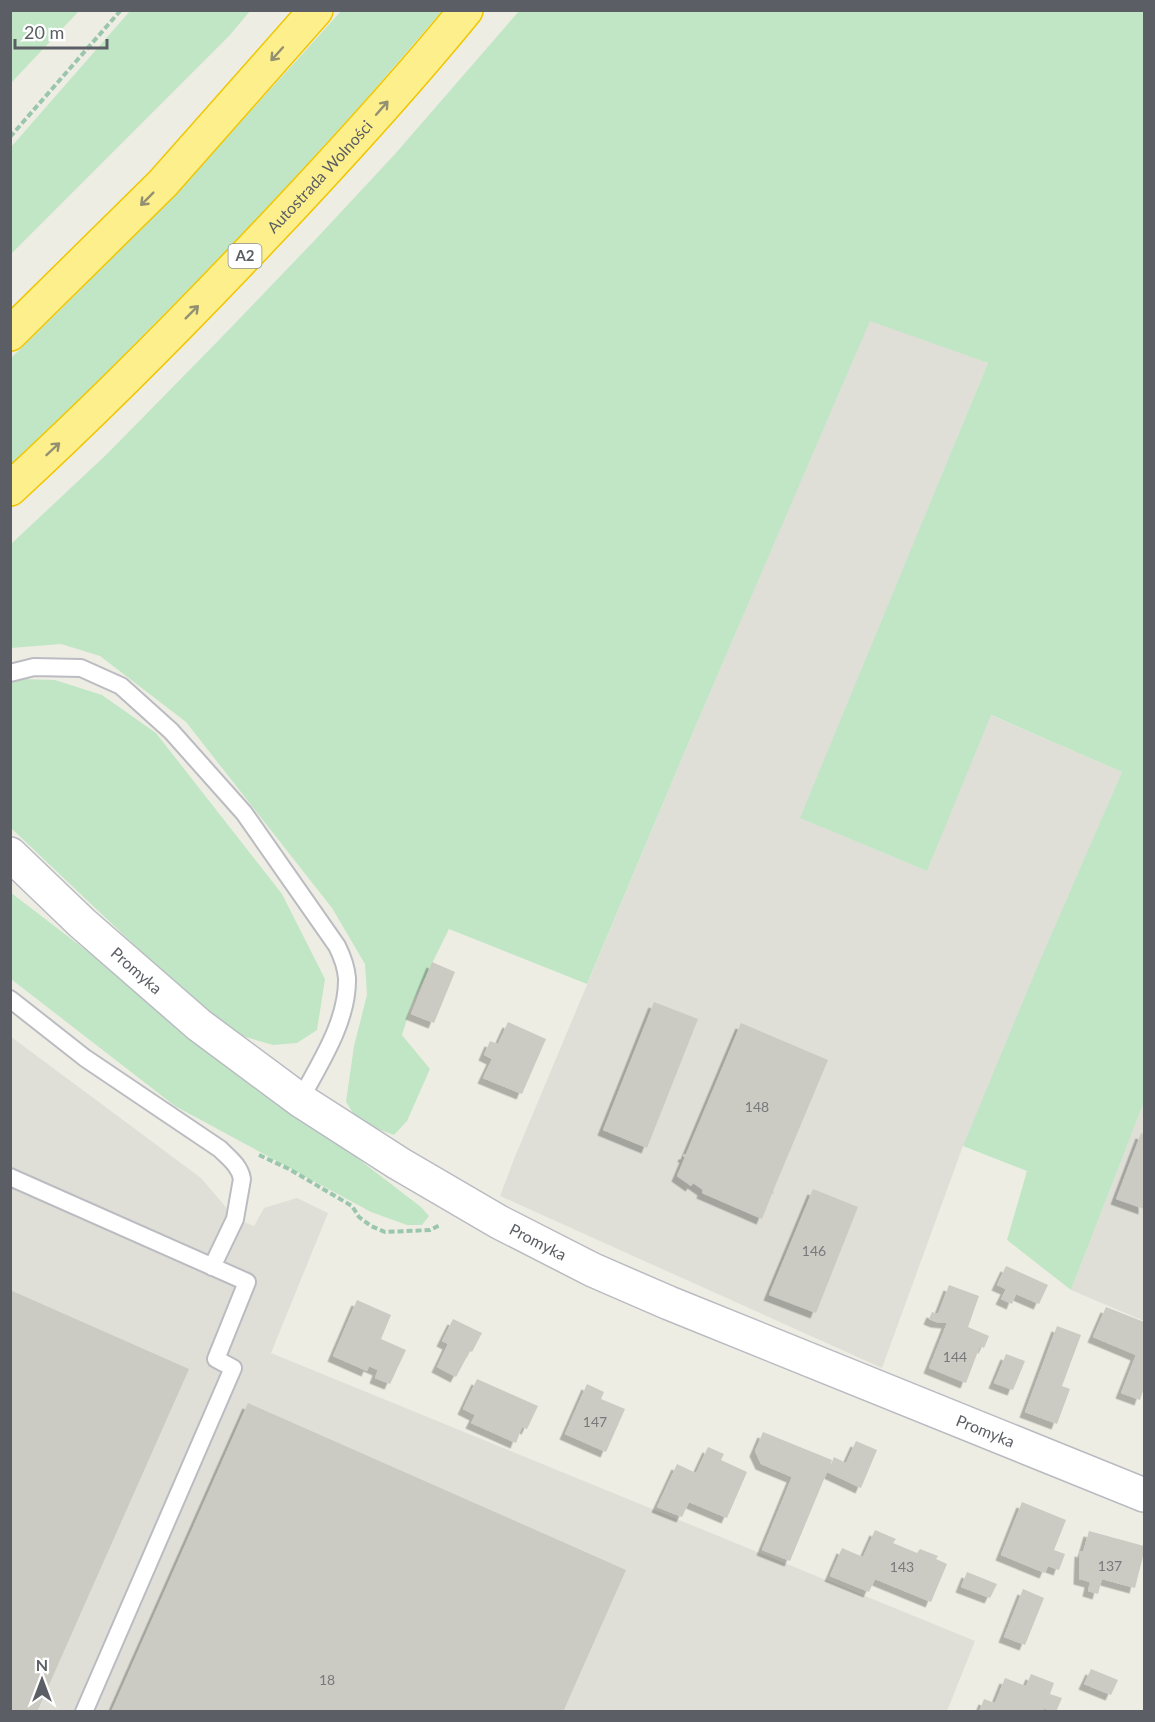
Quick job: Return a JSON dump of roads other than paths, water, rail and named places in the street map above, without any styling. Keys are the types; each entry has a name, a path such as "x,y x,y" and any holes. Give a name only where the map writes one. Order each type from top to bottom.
{"highway":[{"path":"10,334 163,183 316,10"},
{"name":"Autostrada Wolności","path":"10,489 83,421 216,287 345,151 466,10"}],"street":[{"name":"Promyka","path":"10,854 82,923 199,1025 300,1100 398,1164 499,1222 593,1270 669,1303 1144,1495"}],"lane":[{"path":"10,673 34,667 81,668 121,686 171,731 244,813 337,946 344,961 347,977 345,1006 332,1040 300,1100"},
{"path":"10,999 85,1058 220,1149 233,1161 242,1179 236,1219 212,1267"},
{"path":"10,1177 247,1282 216,1359 233,1368 84,1712"}]}
